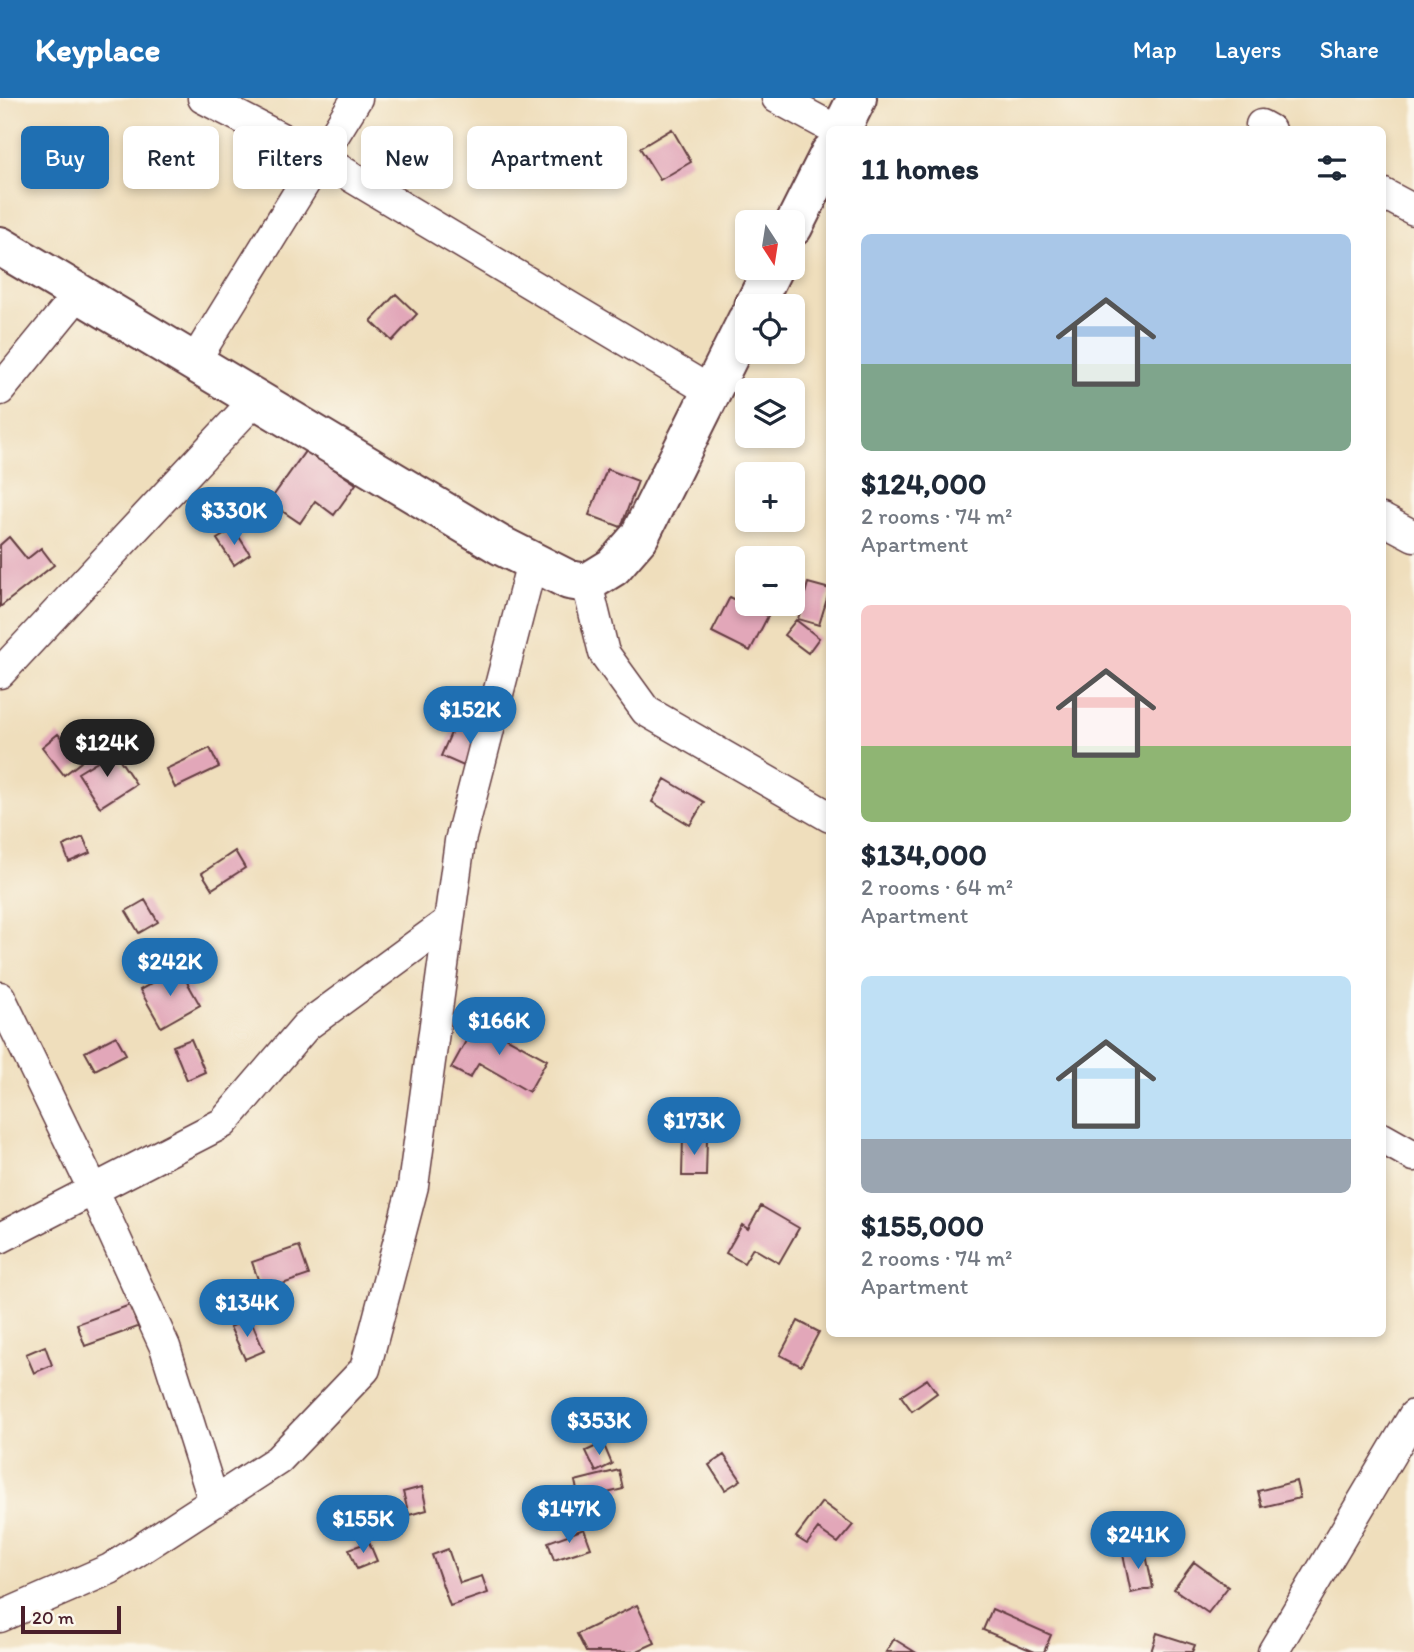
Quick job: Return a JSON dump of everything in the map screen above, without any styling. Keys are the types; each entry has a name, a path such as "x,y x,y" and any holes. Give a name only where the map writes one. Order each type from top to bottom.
{"street":[{"path":"203,98 258,126"},
{"path":"340,126 357,98"},
{"path":"777,98 830,126"},
{"path":"840,126 856,98"},
{"path":"802,210 826,161"},
{"path":"347,174 712,392"},
{"path":"194,362 301,189"},
{"path":"1386,194 1414,210"},
{"path":"0,246 533,562 569,580 587,583 612,567 639,537 735,345"},
{"path":"0,390 79,293"},
{"path":"0,673 256,399"},
{"path":"1386,521 1414,536"},
{"path":"0,1617 110,1569 278,1461 365,1369 413,1186 460,841 533,562"},
{"path":"587,583 604,653 646,711 826,815"},
{"path":"0,1238 223,1123 306,1026 449,921"},
{"path":"0,997 165,1348 214,1502"},
{"path":"1386,1140 1414,1156"},
{"path":"1273,1652 1414,1415"}],"building":[{"path":"672,129 691,162 660,180 640,148"},
{"path":"396,294 417,314 392,341 371,321"},
{"path":"306,450 356,484 334,515 315,501 300,523 269,502"},
{"path":"607,469 638,481 621,527 589,515"},
{"path":"234,529 250,554 234,565 217,539"},
{"path":"9,537 27,559 41,548 54,565 0,607 0,545"},
{"path":"808,583 826,588 826,602 819,625 798,619 799,616 805,616"},
{"path":"730,597 735,600 735,616 768,616 750,651 712,632"},
{"path":"796,620 819,638 808,653 784,635"},
{"path":"457,719 499,737 482,774 441,756"},
{"path":"58,734 81,762 64,775 42,747"},
{"path":"210,748 219,767 175,788 166,769"},
{"path":"114,751 136,784 100,807 78,773"},
{"path":"665,779 704,802 690,825 652,802"},
{"path":"83,837 90,853 69,862 63,846"},
{"path":"235,851 245,868 212,889 202,873"},
{"path":"145,900 158,922 139,933 126,911"},
{"path":"179,968 200,1005 161,1027 140,990"},
{"path":"477,1021 547,1060 529,1092 479,1063 470,1078 451,1068"},
{"path":"116,1036 126,1054 95,1070 85,1052"},
{"path":"191,1039 205,1072 187,1080 173,1046"},
{"path":"683,1137 707,1138 706,1176 682,1176"},
{"path":"761,1206 799,1228 779,1263 753,1248 744,1263 726,1253 742,1225 748,1229"},
{"path":"299,1246 309,1275 262,1291 252,1262"},
{"path":"130,1305 138,1327 85,1346 77,1324"},
{"path":"250,1318 264,1351 245,1359 230,1327"},
{"path":"798,1321 819,1332 801,1366 780,1355"},
{"path":"45,1346 52,1365 34,1373 26,1354"},
{"path":"927,1379 937,1393 912,1411 901,1396"},
{"path":"603,1443 612,1464 596,1472 586,1451"},
{"path":"724,1455 741,1480 725,1490 709,1465"},
{"path":"619,1470 623,1489 579,1500 575,1481"},
{"path":"1296,1481 1300,1498 1262,1507 1258,1491"},
{"path":"422,1487 427,1510 409,1515 403,1492"},
{"path":"822,1502 853,1525 838,1543 818,1529 807,1544 796,1537"},
{"path":"584,1529 591,1548 554,1560 548,1542"},
{"path":"369,1542 377,1561 357,1569 349,1549"},
{"path":"448,1549 460,1583 482,1576 488,1593 450,1606 432,1555"},
{"path":"1145,1550 1153,1588 1131,1593 1123,1554"},
{"path":"1194,1562 1228,1587 1208,1613 1174,1589"},
{"path":"637,1605 655,1643 635,1652 586,1652 577,1634"},
{"path":"992,1609 1051,1635 1044,1652 1035,1652 983,1630"},
{"path":"1157,1633 1195,1645 1192,1652 1151,1652"},
{"path":"894,1639 915,1652 886,1652"}]}
